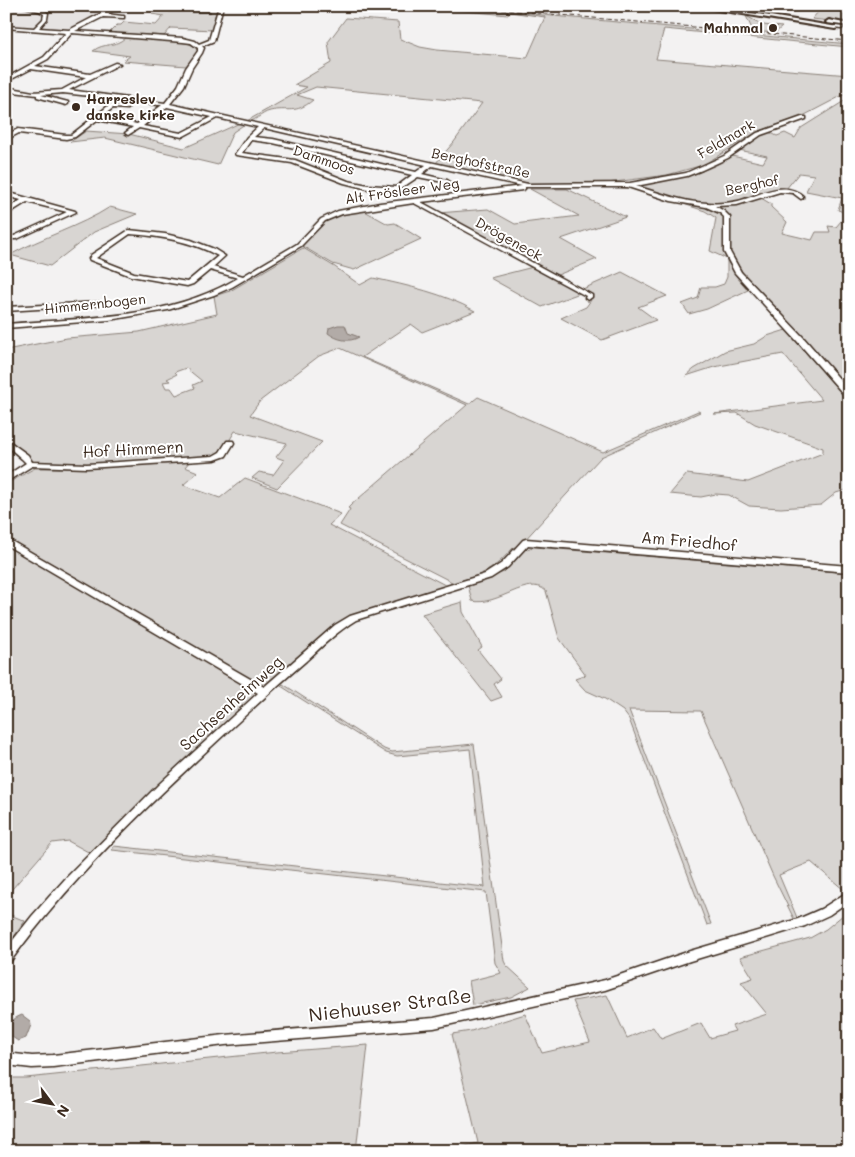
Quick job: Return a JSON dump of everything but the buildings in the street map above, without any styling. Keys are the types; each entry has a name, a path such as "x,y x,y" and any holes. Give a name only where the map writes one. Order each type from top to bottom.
{"main road":[{"path":"697,6 838,28"},
{"path":"749,15 795,18 848,27"}],"street":[{"path":"24,6 45,13 45,19 36,29"},
{"path":"6,80 50,55 71,30 119,6"},
{"path":"140,6 157,8"},
{"path":"199,46 211,41 221,6"},
{"path":"102,15 122,18"},
{"path":"6,27 71,30 183,40 199,46 202,51 190,66 182,84 166,106 128,133"},
{"path":"63,91 117,64"},
{"path":"30,67 91,76"},
{"name":"Berghofstraße","path":"7,89 37,94 66,103"},
{"name":"Berghofstraße","path":"37,94 63,91 122,98 166,106 528,186 629,185 673,200 707,205 727,216 727,252 738,273 849,395"},
{"path":"6,138 18,131 70,137 122,98"},
{"path":"112,106 126,108"},
{"path":"96,118 182,135 215,117"},
{"name":"Feldmark","path":"629,185 687,174 726,157 759,134 804,118"},
{"path":"249,138 262,127"},
{"name":"Dammoos","path":"430,165 417,175 397,189 368,187 346,182 293,161 238,154 249,138 273,140 417,175 445,181 451,185"},
{"name":"Alt Frösleer Weg","path":"186,303 223,290 299,245 318,223 331,216 358,208 528,186"},
{"name":"Berghof","path":"707,205 738,203 781,190 796,192 801,197"},
{"path":"6,194 73,212 15,238 6,237"},
{"path":"6,213 27,199"},
{"name":"Drögeneck","path":"415,201 590,296 588,298"},
{"path":"124,233 142,233 186,241 222,255 209,268 189,284 175,283 133,276 92,258 124,233"},
{"path":"209,268 244,278"},
{"name":"Himmernbogen","path":"6,326 125,316 186,303"},
{"path":"6,308 100,304"},
{"path":"29,323 31,307"},
{"path":"6,441 26,457 30,464 6,480"},
{"name":"Hof Himmern","path":"30,464 87,466 215,458 223,454 230,443"},
{"path":"6,541 264,692"},
{"name":"Sachsenheimweg","path":"6,958 39,914 108,841 195,755 345,622 488,576 505,564 526,542"},
{"name":"Am Friedhof","path":"526,542 849,569"},
{"name":"Niehuuser Straße","path":"6,1059 32,1062 53,1061 225,1040 434,1023 461,1018 605,985 690,956 801,923 825,912 849,895"}],"shaded area":[{"path":"6,6 116,6 70,30 6,26"},
{"path":"165,6 172,6 168,9 169,12 211,12 208,9 194,6 219,6 213,30 171,28 164,36 109,33 117,25 121,25 124,22 156,25 164,16 152,14"},
{"path":"172,6 198,7 211,12 169,12 168,9"},
{"path":"410,6 448,6 849,44 849,47 664,29 656,59 849,75 849,92 801,117 757,132 703,165 667,175 607,183 532,184 435,164 454,142 482,103 316,87 297,95 313,100 307,105 292,110 270,111 251,121 245,122 307,87 294,85 331,63 328,42 346,18 398,22 400,39 420,47 527,58 545,17 510,12 508,15"},
{"path":"801,6 849,6 849,23 812,19 818,12"},
{"path":"746,16 763,25 782,27 775,33 753,31"},
{"path":"126,37 187,43 194,46 198,51 186,66 123,61 130,56 93,51 97,48 118,43"},
{"path":"849,98 849,214 838,210 842,198 806,191 814,175 799,173 786,189 773,190 756,195 771,204 771,207 787,222 782,233 812,240 816,232 830,232 828,226 836,227 841,221 847,222 849,220 849,389 747,280 733,256 727,260 710,251 716,218 705,211 637,189 615,187 675,179 705,170 732,156 763,163 767,156 739,150 767,131 777,136 785,133 795,138 801,128"},
{"path":"240,123 245,124 233,132 218,165 105,138 70,142 86,131 129,134 184,148"},
{"path":"530,189 567,189 626,217 561,239 597,259 555,276 438,213 488,209 515,224 579,216"},
{"path":"110,207 137,214 94,232 50,266 10,255 86,220"},
{"path":"361,209 388,224 395,223 421,239 354,270 333,264 302,246 326,220"},
{"path":"303,248 360,285 373,278 413,287 451,299 475,311 422,332 411,324 362,357 469,404 478,397 603,452 698,411 700,412 601,457 517,548 514,547 487,571 454,583 340,525 351,505 467,405 340,348 319,356 260,401 250,415 322,442 277,488 252,478 259,472 273,475 284,460 276,457 287,443 235,431 222,453 214,456 94,464 38,463 33,461 6,436 6,350 67,338 139,332 217,314 214,296 230,291","holes":["186,368 202,381 193,385 195,388 176,395 171,388 166,388 163,382 170,381 167,379 177,374 175,372"]},
{"path":"727,260 736,276 748,290 707,309 689,314 682,304 698,298 701,287 715,287 724,284 727,277"},
{"path":"533,267 578,291 622,272 667,296 638,307 656,320 602,340 561,318 586,307 591,300 580,293 542,307 490,278"},
{"path":"345,325 348,333 359,337 343,340 328,333 329,328"},
{"path":"786,330 849,402 849,489 836,493 821,505 781,508 749,506 729,495 716,494 701,497 670,494 687,474 748,482 823,453 823,448 755,424 737,413 714,414 822,400 783,354 714,367 686,376 694,369 725,351 754,344 767,336"},
{"path":"190,461 185,467 198,472 183,485 220,498 245,478 341,514 329,525 447,586 390,603 341,621 264,687 6,537 6,484 35,468 90,468"},
{"path":"8,545 257,693 90,853 68,841 52,843 6,896 6,546"},
{"path":"534,547 849,573 849,887 844,890 811,862 779,875 798,920 795,921 773,876 701,711 629,710 711,924 707,925 629,719 623,711 605,699 585,690 575,679 586,675 559,638 546,591 539,587 530,586 492,600 472,601 468,585 504,572 526,549"},
{"path":"462,602 463,612 482,647 478,650 501,679 494,684 502,697 491,701 422,614"},
{"path":"283,684 384,749 392,752 474,744 504,961 530,987 511,997 473,1005 469,981 501,973 495,963 486,892 112,850 114,846 485,887 470,749 397,756 386,753 281,686"},
{"path":"849,910 849,1151 600,1151 597,1146 583,1151 445,1151 478,1143 452,1034 471,1031 525,1014 542,1053 590,1042 573,1001 607,995 627,1038 653,1027 661,1039 701,1023 710,1038 735,1031 732,1026 767,1014 741,982 753,978 740,957 810,938 826,929"},
{"path":"6,913 25,921 6,948"},
{"path":"22,1015 30,1021 31,1025 26,1038 18,1041 6,1033 11,1021"},
{"path":"368,1045 356,1151 6,1151 6,1078 26,1078 277,1052"}],"railway":[{"path":"460,6 849,41"}],"place":[{"name":"Mahnmal","path":"773,28"},
{"name":"Harreslev danske kirke","path":"76,107"}]}
